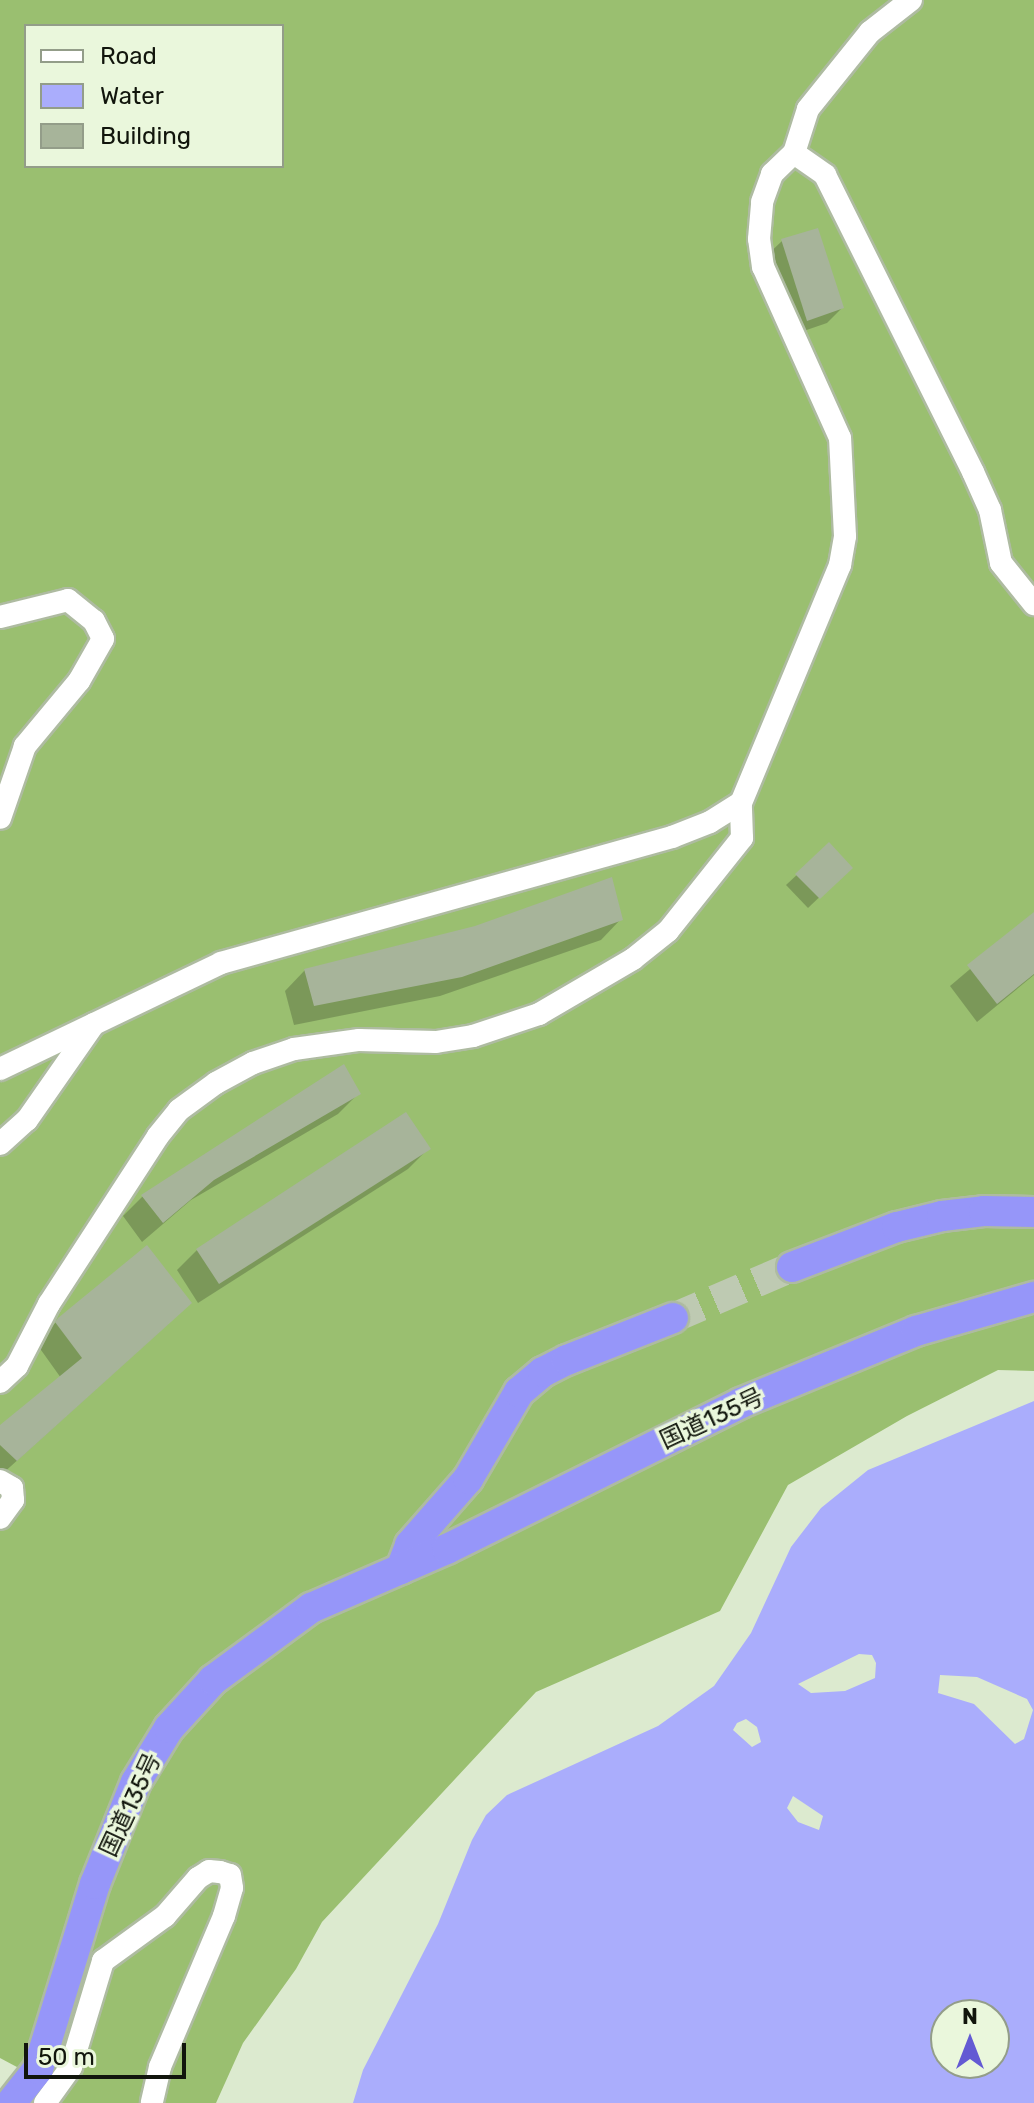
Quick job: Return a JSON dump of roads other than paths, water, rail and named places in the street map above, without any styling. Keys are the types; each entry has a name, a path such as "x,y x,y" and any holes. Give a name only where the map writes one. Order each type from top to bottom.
{"highway":[{"path":"792,1267 897,1227 942,1216 984,1211 1034,1212"},
{"name":"国道135号","path":"11,2103 38,2069 95,1884 136,1782 169,1728 213,1680 311,1608 401,1569 741,1403 916,1331 1034,1297"},
{"path":"401,1569 410,1545 468,1479 519,1392 543,1372 567,1360 673,1318"}],"street":[{"path":"0,1382 17,1366 49,1304 179,1110 216,1083 253,1063 294,1049 359,1040 436,1042 473,1036 539,1014 633,959 668,931 705,889 742,838 741,803 840,565 845,536 840,438 763,267 759,239 762,202 772,174 794,153 808,109 870,32 911,0"},
{"path":"794,153 825,175 973,472 990,510 1001,563 1034,604"},
{"path":"0,617 68,600 94,621 103,639 79,681 25,746 0,818"},
{"path":"0,1069 221,963 672,837 710,822 741,803"},
{"path":"0,1144 27,1120 97,1020"},
{"path":"0,1481 12,1488 13,1500 0,1518"},
{"path":"45,2103 71,2067 103,1961 165,1916 198,1878 209,1871 230,1875 232,1888 224,1916 160,2067 152,2103"}],"water":[{"path":"1034,1401 1034,2103 353,2103 363,2070 438,1924 472,1840 486,1815 507,1795 658,1726 714,1686 751,1633 791,1547 821,1508 868,1470","holes":["859,1654 872,1655 876,1663 875,1678 845,1691 811,1693 798,1684","940,1675 977,1677 1027,1699 1033,1710 1024,1739 1015,1744 974,1704 938,1693","746,1719 757,1727 761,1742 752,1747 733,1730 737,1723","793,1796 823,1816 819,1830 798,1822 787,1808"]}],"tunnel":[{"path":"673,1318 792,1267"}]}
